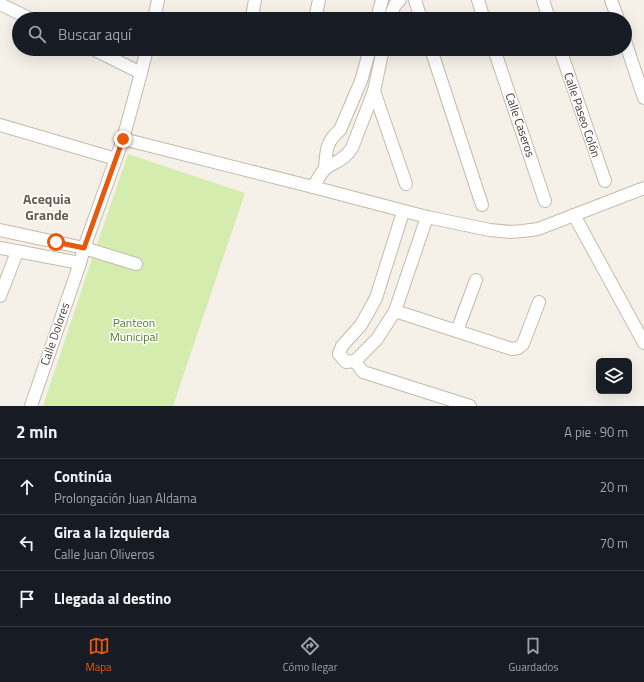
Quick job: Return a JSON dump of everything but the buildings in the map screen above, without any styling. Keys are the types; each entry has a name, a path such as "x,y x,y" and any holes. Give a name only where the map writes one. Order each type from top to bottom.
{"street":[{"path":"155,12 158,0"},
{"path":"253,12 255,0"},
{"path":"316,12 319,0"},
{"path":"379,12 382,0"},
{"path":"392,12 395,5 400,0"},
{"path":"415,0 419,12"},
{"path":"478,0 482,12"},
{"path":"543,0 547,12"},
{"path":"611,0 615,12"},
{"path":"0,4 17,12"},
{"path":"107,56 142,73"},
{"name":"Calle Dolores","path":"31,406 84,248 123,139 146,56"},
{"path":"325,169 327,147 330,140 340,130 361,81 368,56"},
{"path":"313,187 325,169 340,161 348,154 357,137 374,91 382,56"},
{"path":"433,56 482,205"},
{"name":"Calle Caseros","path":"496,56 545,201"},
{"name":"Calle Paseo Colón","path":"562,56 605,181"},
{"path":"630,56 644,98"},
{"path":"374,91 406,184"},
{"path":"0,125 116,159"},
{"path":"340,130 357,137"},
{"path":"123,139 313,187 403,212 490,230 511,232 523,232 538,229 644,188"},
{"path":"403,212 376,298 361,325 342,346 339,354 346,362 355,361 377,339 395,311 427,217"},
{"path":"574,215 644,342"},
{"path":"0,230 84,248 136,264"},
{"path":"0,248 80,263"},
{"path":"0,296 17,252"},
{"path":"457,331 476,280"},
{"path":"395,311 512,349 518,348 523,344 539,302"},
{"path":"355,361 363,372 470,406"}],"green space":[{"name":"Panteon Municipal","path":"128,154 245,193 173,406 43,406 94,253"}],"district":[{"name":"Acequia Grande","path":"47,208"}],"route":[{"path":"56,242 84,248 123,139"}]}
